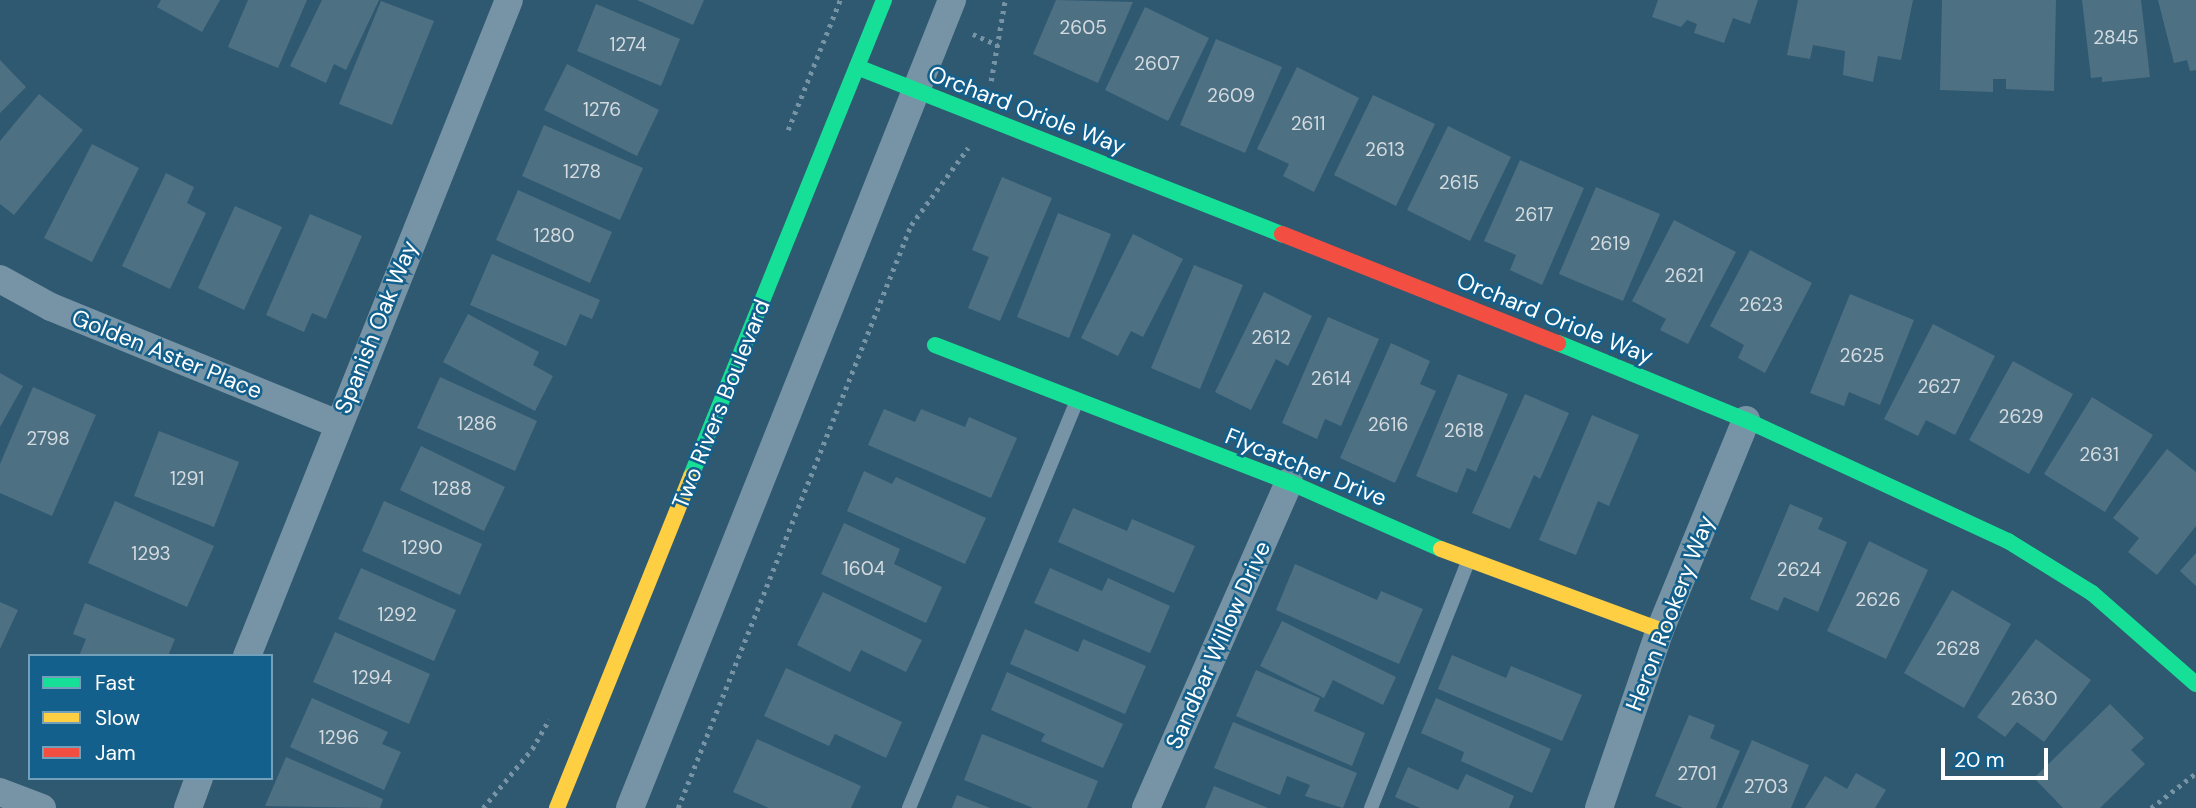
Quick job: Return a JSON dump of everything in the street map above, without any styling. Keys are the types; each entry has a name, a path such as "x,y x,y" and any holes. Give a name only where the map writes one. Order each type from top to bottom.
{"street":[{"name":"Spanish Oak Way","path":"248,654 337,424 509,0"},
{"name":"Two Rivers Boulevard","path":"557,808 884,0"},
{"path":"630,808 952,0"},
{"name":"Orchard Oriole Way","path":"857,67 1746,420 2008,541 2092,593 2196,684"},
{"name":"Golden Aster Place","path":"0,279 51,307 337,424"},
{"name":"Flycatcher Drive","path":"935,345 1289,482 1468,561 1660,631"},
{"name":"Heron Rookery Way","path":"1599,808 1660,631 1746,420"},
{"name":"Sandbar Willow Drive","path":"1146,808 1289,482"},
{"path":"188,808 198,780"},
{"path":"0,792 41,808"}],"lane":[{"path":"909,808 1077,402"},
{"path":"1371,808 1468,561"}],"path":[{"path":"783,141 840,0"},
{"path":"678,808 911,225 953,173 985,118 1006,0"},
{"path":"484,808 532,749 554,708"},
{"path":"2151,808 2196,774"}],"building":[{"path":"161,0 220,0 202,32 157,7"},
{"path":"248,0 307,0 278,68 228,47"},
{"path":"322,0 379,0 346,70 334,64 326,83 290,66"},
{"path":"637,0 704,0 693,25"},
{"path":"1056,0 1133,2 1098,83 1033,54"},
{"path":"1658,0 1758,0 1750,24 1733,18 1724,43 1694,33 1697,24 1687,20 1681,27 1652,17"},
{"path":"1798,0 1913,0 1901,60 1878,56 1873,82 1843,75 1845,51 1813,45 1810,59 1787,55"},
{"path":"1942,0 2056,0 2054,91 2006,89 2006,79 1993,79 1993,92 1940,90"},
{"path":"2082,0 2141,0 2150,77 2102,82 2102,77 2091,78"},
{"path":"2158,0 2196,0 2196,70 2190,71 2187,60 2174,63"},
{"path":"381,1 434,21 392,125 339,104"},
{"path":"596,4 680,39 661,86 577,51"},
{"path":"1145,7 1209,38 1168,121 1105,90"},
{"path":"1216,39 1282,67 1245,153 1180,125"},
{"path":"0,60 26,87 0,113"},
{"path":"567,64 659,110 637,156 544,110"},
{"path":"1297,67 1359,98 1314,192 1283,176 1289,164 1257,149"},
{"path":"39,94 83,130 14,215 0,204 0,141"},
{"path":"1373,95 1435,124 1396,206 1334,175"},
{"path":"544,125 643,168 620,220 522,176"},
{"path":"1448,126 1511,157 1470,241 1407,210"},
{"path":"92,144 139,168 92,262 44,238"},
{"path":"1520,160 1584,188 1542,285 1510,270 1516,255 1484,241"},
{"path":"166,173 194,187 187,203 206,213 170,289 122,266"},
{"path":"1002,177 1052,198 1000,321 968,308 989,257 972,250"},
{"path":"1596,187 1660,214 1623,301 1559,274"},
{"path":"518,190 612,232 590,283 496,240"},
{"path":"235,206 282,227 244,310 198,288"},
{"path":"1058,213 1111,234 1069,338 1017,317"},
{"path":"310,214 362,236 326,319 312,313 304,332 266,315"},
{"path":"1674,220 1736,252 1688,344 1660,330 1666,319 1632,301"},
{"path":"1133,234 1183,259 1143,337 1131,331 1118,356 1081,338"},
{"path":"1750,250 1812,283 1765,373 1738,358 1744,345 1710,326"},
{"path":"492,254 600,300 592,319 580,314 566,346 470,305"},
{"path":"1194,265 1243,285 1200,389 1151,368"},
{"path":"1264,292 1312,316 1288,366 1276,359 1251,410 1215,392"},
{"path":"1850,294 1914,320 1880,405 1849,392 1844,406 1810,393"},
{"path":"468,314 539,352 533,365 553,376 535,411 443,362"},
{"path":"1328,317 1379,339 1341,426 1325,419 1317,439 1282,423"},
{"path":"1933,324 1995,356 1955,435 1926,420 1918,436 1884,419"},
{"path":"1391,343 1430,361 1420,384 1436,391 1395,483 1340,458"},
{"path":"2013,361 2073,394 2029,474 1969,440"},
{"path":"0,373 23,386 0,427"},
{"path":"1458,374 1508,394 1476,472 1467,468 1457,493 1416,476"},
{"path":"440,377 537,421 515,471 417,428"},
{"path":"33,387 96,415 52,516 0,493 0,464"},
{"path":"1525,394 1569,413 1540,479 1534,475 1510,529 1472,513"},
{"path":"2092,397 2153,435 2105,512 2044,474"},
{"path":"884,409 915,422 921,409 965,427 969,417 1017,438 991,498 868,445"},
{"path":"1592,415 1639,435 1609,506 1598,501 1576,555 1539,540"},
{"path":"159,431 239,462 214,527 134,496"},
{"path":"421,446 505,487 484,531 400,490"},
{"path":"2167,449 2196,472 2196,526 2157,575 2128,552 2139,538 2113,518"},
{"path":"864,471 892,484 896,477 986,518 965,564 847,511"},
{"path":"115,501 214,546 187,607 88,563"},
{"path":"384,501 482,544 460,595 362,551"},
{"path":"1790,504 1823,518 1818,529 1847,542 1818,612 1784,597 1778,611 1750,599"},
{"path":"1073,508 1127,531 1132,519 1195,546 1174,593 1058,542"},
{"path":"844,523 900,549 894,564 942,587 926,623 821,574"},
{"path":"1869,541 1928,570 1886,659 1827,631"},
{"path":"2196,553 2196,586 2180,571"},
{"path":"1295,564 1377,600 1381,591 1423,609 1399,664 1276,610"},
{"path":"361,568 456,610 434,661 338,619"},
{"path":"1050,568 1102,591 1108,578 1170,606 1150,653 1034,603"},
{"path":"1952,590 2011,624 1964,708 1904,673"},
{"path":"823,592 922,640 906,672 861,650 850,672 797,645"},
{"path":"0,602 18,610 0,649"},
{"path":"85,603 175,639 169,654 80,654 86,639 73,634"},
{"path":"1282,621 1396,677 1383,705 1333,680 1324,698 1260,666"},
{"path":"1025,629 1078,652 1083,639 1146,666 1125,714 1010,664"},
{"path":"335,632 430,674 409,724 313,682"},
{"path":"2036,639 2091,680 2044,742 2017,722 2005,737 1977,717"},
{"path":"1452,655 1506,678 1511,666 1582,695 1562,741 1438,689"},
{"path":"786,668 902,722 886,758 835,734 829,746 764,716"},
{"path":"1256,670 1320,698 1314,711 1365,733 1352,766 1236,716"},
{"path":"1007,672 1123,724 1103,768 1041,741 1045,734 991,710"},
{"path":"312,698 388,732 382,744 401,752 384,790 290,747"},
{"path":"1436,698 1551,749 1532,793 1461,761 1464,752 1421,733"},
{"path":"2110,704 2144,738 2131,750 2145,764 2100,808 2063,808 2034,778"},
{"path":"1689,715 1715,725 1710,738 1740,751 1716,808 1683,808 1655,796"},
{"path":"1233,722 1357,773 1343,808 1305,796 1310,785 1287,776 1280,795 1214,768"},
{"path":"982,734 1098,781 1087,808 1033,808 964,780"},
{"path":"757,739 861,786 851,808 769,808 733,792"},
{"path":"1752,740 1809,765 1791,808 1722,808"},
{"path":"286,757 383,799 380,808 265,806"},
{"path":"1408,767 1458,790 1466,774 1514,796 1509,808 1420,808 1395,797"},
{"path":"1856,773 1886,790 1875,808 1805,808 1825,776 1847,789"},
{"path":"1214,786 1268,808 1205,808"},
{"path":"957,795 990,808 952,808"}],"traffic: fast":[{"path":"691,476 884,0"},
{"path":"857,67 1282,234"},
{"path":"1558,343 1746,420 2008,541 2092,593 2196,684"},
{"path":"935,345 1289,482 1441,549"}],"traffic: slow":[{"path":"557,808 691,476"},
{"path":"1441,549 1660,630"}],"traffic: jam":[{"path":"1282,234 1558,343"}]}
